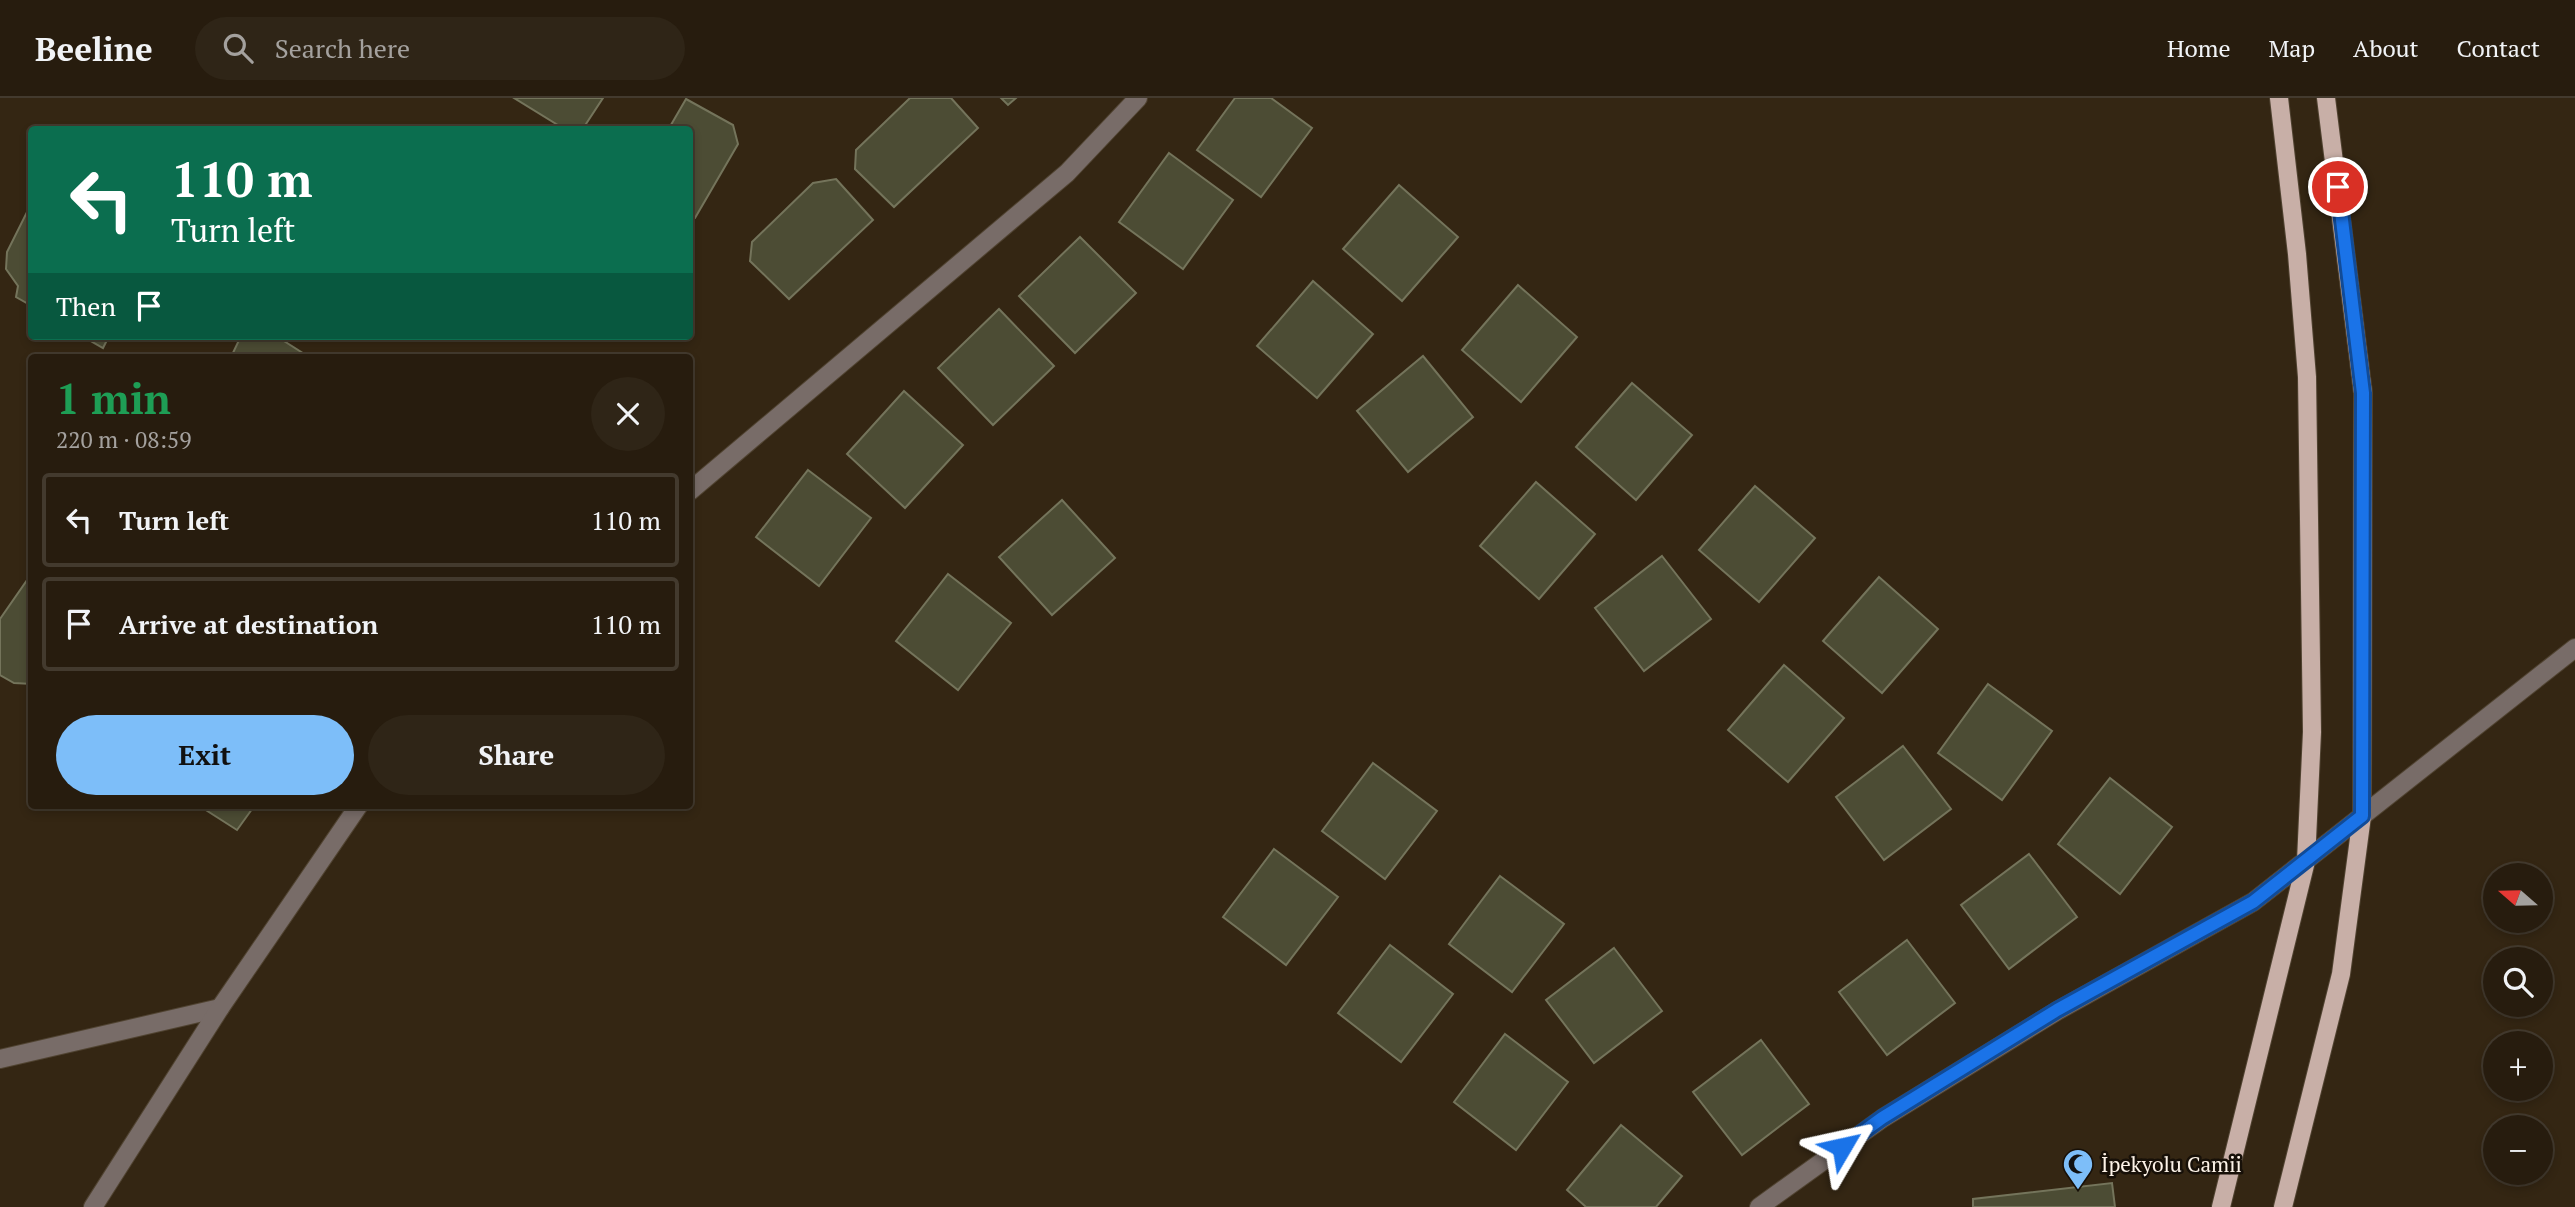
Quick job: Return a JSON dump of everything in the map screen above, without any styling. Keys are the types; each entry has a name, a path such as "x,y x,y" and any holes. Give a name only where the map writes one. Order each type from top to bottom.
{"main road":[{"path":"2221,1207 2306,860 2312,732 2307,377 2297,254 2278,98"},
{"path":"2284,1207 2341,974 2362,816 2363,393 2326,98"}],"street":[{"path":"693,488 1068,173 1138,98"},
{"path":"1759,1207 1882,1118 2057,1010 2253,902 2575,648"},
{"path":"93,1207 220,1008 356,809"},
{"path":"0,1059 220,1008"}],"building":[{"path":"514,98 603,98 585,126 560,126"},
{"path":"910,98 951,98 978,128 894,207 855,169 856,150"},
{"path":"1001,98 1016,98 1008,105"},
{"path":"1235,98 1271,98 1312,128 1261,197 1197,150"},
{"path":"686,99 733,125 738,144 693,219 693,126 670,126"},
{"path":"1169,153 1233,200 1183,269 1119,222"},
{"path":"836,179 873,220 789,299 750,261 752,242 813,183"},
{"path":"1399,185 1458,237 1402,301 1343,249"},
{"path":"28,210 28,304 16,297 18,286 6,269 7,252"},
{"path":"1080,237 1136,293 1075,353 1019,296"},
{"path":"1313,281 1373,334 1317,398 1257,346"},
{"path":"1518,285 1577,337 1521,402 1462,350"},
{"path":"999,309 1054,366 993,425 938,368"},
{"path":"89,340 107,340 103,348"},
{"path":"239,340 282,340 304,354 232,354"},
{"path":"1423,356 1473,417 1408,472 1357,411"},
{"path":"1632,383 1692,435 1636,500 1576,447"},
{"path":"904,391 963,445 905,508 847,454"},
{"path":"808,470 871,518 819,586 756,537"},
{"path":"1536,482 1595,534 1539,599 1480,546"},
{"path":"1755,486 1815,538 1759,602 1699,550"},
{"path":"1062,500 1115,558 1052,615 999,557"},
{"path":"1662,556 1711,619 1644,671 1595,608"},
{"path":"948,574 1011,623 958,690 896,641"},
{"path":"1879,577 1938,629 1882,693 1823,641"},
{"path":"28,579 28,684 14,683 0,675 0,619"},
{"path":"1784,665 1844,718 1788,782 1728,730"},
{"path":"1988,684 2052,731 2002,800 1938,753"},
{"path":"1903,746 1951,809 1884,860 1836,797"},
{"path":"1373,763 1437,811 1385,879 1322,831"},
{"path":"2110,778 2172,827 2120,894 2058,844"},
{"path":"204,809 252,809 237,830"},
{"path":"1274,849 1338,897 1286,965 1223,917"},
{"path":"2029,854 2077,917 2009,969 1961,905"},
{"path":"1500,876 1564,924 1512,992 1449,944"},
{"path":"1907,940 1955,1003 1887,1055 1839,992"},
{"path":"1390,945 1453,994 1401,1062 1338,1013"},
{"path":"1614,948 1662,1011 1594,1063 1546,1000"},
{"path":"1505,1034 1568,1082 1516,1150 1454,1102"},
{"path":"1761,1040 1809,1104 1742,1155 1693,1092"},
{"path":"1621,1125 1682,1176 1656,1207 1586,1207 1567,1190"},
{"name":"İpekyolu Camii","path":"2112,1183 2115,1207 1973,1207 1973,1199"}],"place":[{"name":"İpekyolu Camii","path":"2078,1191"}],"route":[{"path":"1842,1147 1882,1118 2057,1010 2253,902 2362,816 2363,393 2338,187"}]}
